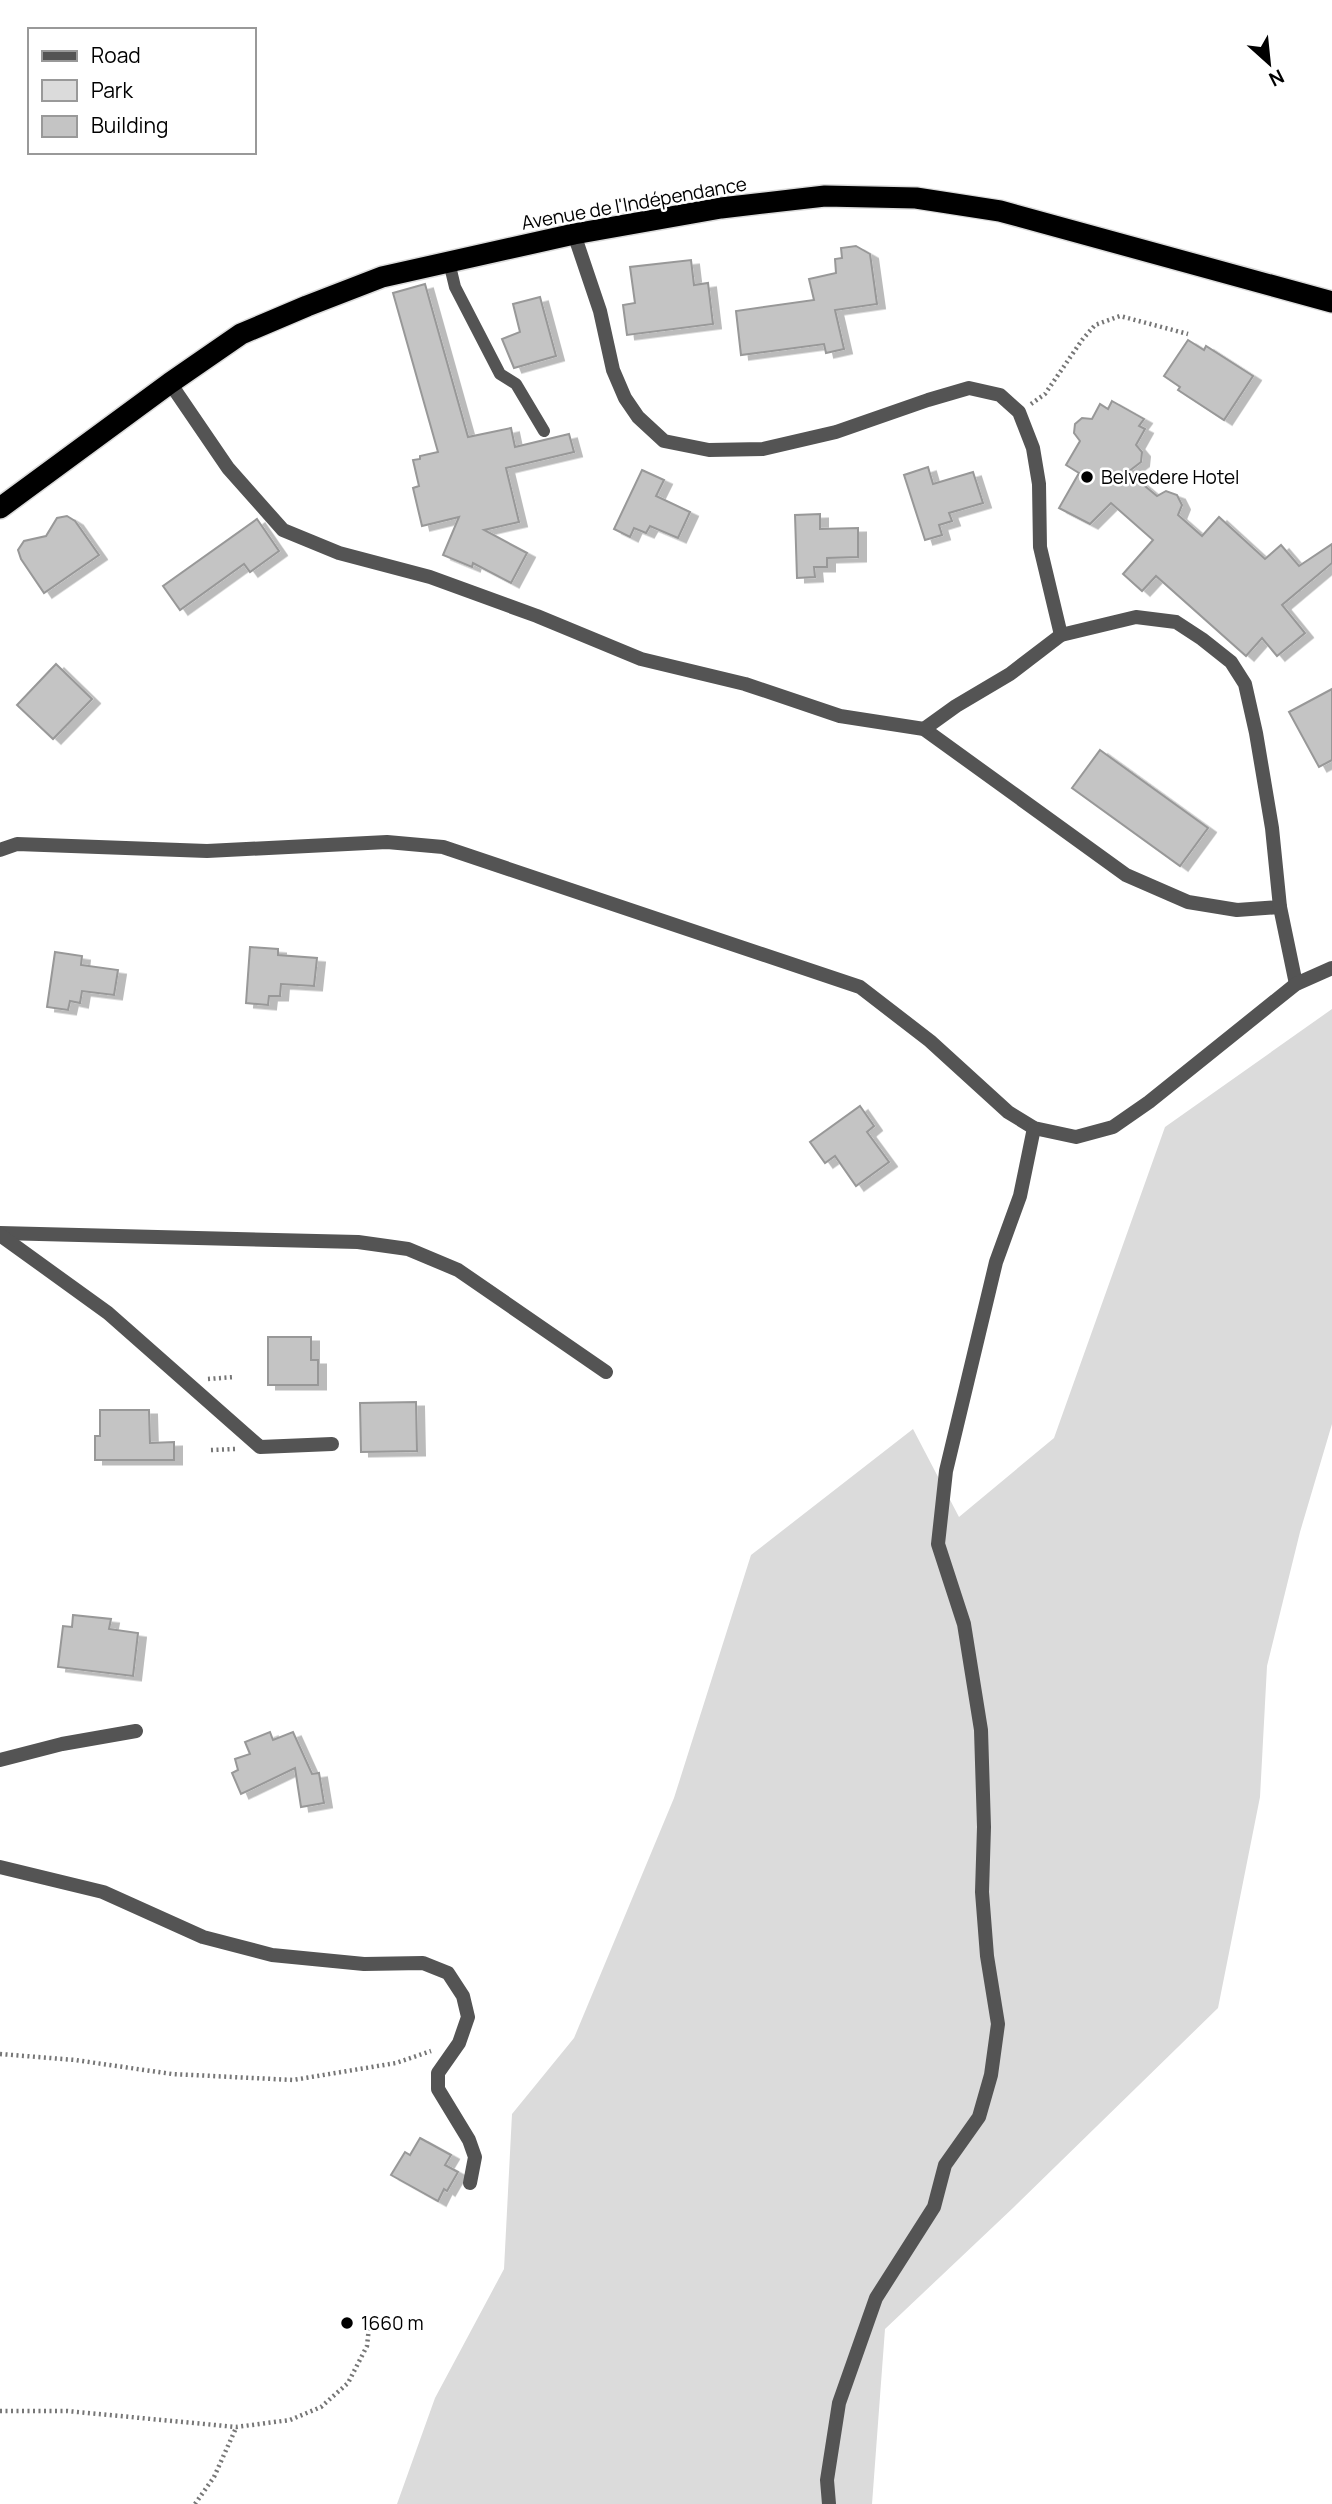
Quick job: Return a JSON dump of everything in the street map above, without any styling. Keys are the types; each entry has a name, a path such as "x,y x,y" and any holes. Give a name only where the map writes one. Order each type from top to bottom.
{"highway":[{"name":"Avenue de l'Indépendance","path":"0,508 170,383 252,329 382,277 574,234 721,208 825,196 916,198 1000,211 1332,302"}],"street":[{"path":"574,234 600,311 613,370 625,398 638,417 664,441 709,450 763,449 836,432 970,388 1000,395 1019,412 1033,448 1039,484 1040,547 1061,635"},
{"path":"170,383 228,468 283,530 339,553 442,581 641,659 745,684 840,716 924,729 1126,875 1188,902 1237,910 1280,907"},
{"path":"924,729 956,706 1010,674 1061,635 1136,617 1175,622 1231,662 1245,684 1272,828 1280,907 1296,984"},
{"path":"0,850 17,844 208,851 387,842 443,847 860,987 930,1041 1008,1112 1034,1128 1076,1137 1113,1127 1149,1102 1296,984 1332,968"},
{"path":"829,2504 827,2480 839,2403 876,2298 934,2207 945,2165 979,2117 991,2075 998,2024 987,1956 982,1892 984,1827 981,1730 964,1624 937,1544 946,1471 996,1262 1020,1196 1034,1128"},
{"path":"0,1234 358,1242 408,1249 458,1270 606,1372"},
{"path":"0,1234 108,1313 260,1447 332,1444"},
{"path":"0,1760 62,1744 136,1731"},
{"path":"0,1867 103,1892 203,1937 272,1955 364,1964 423,1963 448,1973 463,1996 468,2017 459,2043 438,2073 438,2089 469,2140 475,2157 470,2183"}],"lane":[{"path":"449,262 455,287 500,373 516,384 544,431"}],"path":[{"path":"1019,412 1045,394 1082,340 1096,325 1120,316 1188,334"},
{"path":"0,2054 75,2060 172,2074 293,2080 396,2063 459,2043"},
{"path":"0,2411 67,2411 236,2427 290,2420 321,2407 348,2383 367,2346 370,2318"},
{"path":"195,2504 214,2477 236,2427"}],"green space":[{"path":"1332,1009 1332,1424 1300,1532 1267,1666 1260,1797 1218,2008 885,2329 872,2504 397,2504 435,2398 504,2269 512,2114 574,2038 674,1798 751,1555 913,1429 959,1517 1054,1438 1165,1127"}],"building":[{"path":"856,246 870,254 877,304 835,310 844,349 826,353 824,344 741,355 736,311 814,300 809,279 836,273 835,259 842,258 841,248"},
{"path":"691,260 694,285 708,283 713,324 627,335 623,305 635,303 630,267"},
{"path":"425,284 468,437 511,428 515,447 569,434 574,452 506,468 519,522 484,530 527,553 511,583 473,563 472,567 443,555 459,517 422,526 413,488 419,486 413,460 438,452 393,293"},
{"path":"540,297 556,356 514,368 502,339 520,332 513,304"},
{"path":"1188,340 1204,350 1206,346 1253,376 1224,420 1178,390 1180,387 1164,376"},
{"path":"1112,401 1144,419 1139,426 1145,429 1136,445 1142,452 1141,462 1128,472 1157,496 1166,491 1177,495 1182,505 1178,515 1202,536 1219,517 1265,559 1281,545 1299,566 1332,544 1332,563 1282,605 1305,633 1277,656 1262,638 1246,656 1156,576 1142,591 1123,574 1153,540 1111,503 1090,524 1059,508 1079,473 1066,465 1080,441 1074,433 1075,424 1082,418 1092,419 1100,404 1108,409"},
{"path":"928,467 933,484 973,472 983,503 949,513 952,521 939,525 942,535 925,540 904,475"},
{"path":"642,470 664,480 656,496 690,512 678,538 650,526 646,533 634,528 630,537 614,529"},
{"path":"820,514 820,529 858,528 858,557 827,558 827,567 814,567 815,577 797,578 795,515"},
{"path":"67,516 75,521 99,555 44,593 18,550 24,541 46,536 57,518"},
{"path":"257,519 279,551 250,572 244,564 180,610 163,586"},
{"path":"56,664 92,699 53,739 17,705"},
{"path":"1332,689 1332,760 1319,767 1289,712"},
{"path":"1100,750 1208,828 1180,866 1072,788"},
{"path":"250,947 278,949 278,955 317,958 314,986 281,984 280,996 269,996 268,1005 246,1003"},
{"path":"55,952 82,956 81,965 118,970 114,995 82,991 80,1003 70,1001 68,1010 47,1007"},
{"path":"860,1106 874,1126 867,1132 889,1162 856,1186 835,1156 825,1163 810,1142"},
{"path":"268,1337 311,1337 311,1360 318,1360 318,1385 268,1385"},
{"path":"416,1402 417,1451 361,1452 360,1403"},
{"path":"100,1410 149,1410 150,1443 174,1442 174,1460 95,1460 95,1436 100,1436"},
{"path":"73,1615 111,1619 109,1629 138,1633 133,1676 58,1667 63,1626 72,1627"},
{"path":"270,1732 273,1740 293,1732 312,1774 319,1773 324,1803 301,1807 295,1768 241,1794 232,1773 238,1770 235,1759 250,1754 245,1742"},
{"path":"420,2138 451,2155 445,2165 458,2172 438,2201 391,2175 405,2152 410,2155"}],"place":[{"name":"Belvedere Hotel","path":"1087,477"},
{"name":"1660 m","path":"347,2323"}]}
